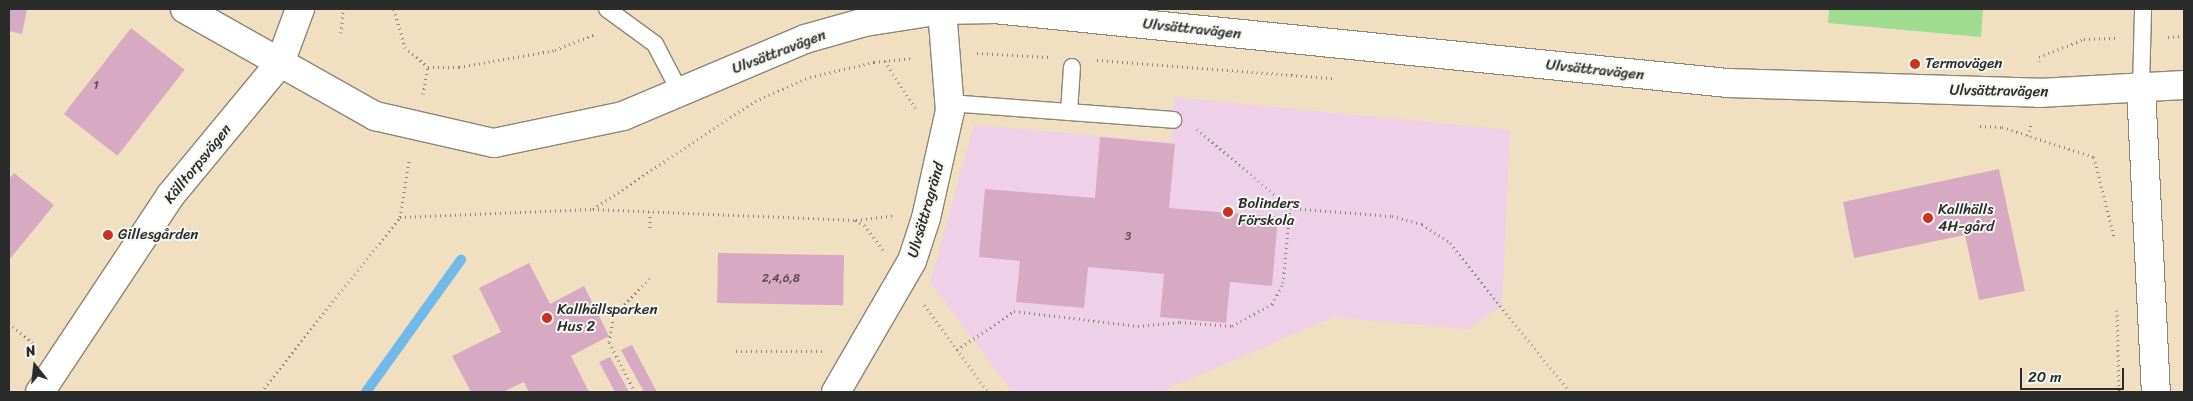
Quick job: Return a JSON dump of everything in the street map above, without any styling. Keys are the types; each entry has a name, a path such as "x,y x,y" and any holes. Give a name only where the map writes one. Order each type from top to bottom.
{"street":[{"name":"Ulvsättravägen","path":"185,9 375,116 494,143 623,116 805,40 865,22 942,10 994,9 1728,83 2039,93 2184,85"},
{"name":"Källtorpsvägen","path":"40,392 170,196 280,63 300,9"},
{"name":"Ulvsättragränd","path":"836,392 912,262 926,218 939,170 949,103 942,10"},
{"path":"2141,88 2156,392"}],"lane":[{"path":"607,9 655,44 680,92"},
{"path":"2141,88 2143,9"},
{"path":"1069,112 1072,67"},
{"path":"949,103 1173,120"}],"path":[{"path":"341,33 343,9"},
{"path":"394,9 405,47 428,67 459,67 555,50 626,21"},
{"path":"593,209 755,101 810,77 885,61 984,52 1052,57"},
{"path":"1092,60 1339,78"},
{"path":"885,61 923,119"},
{"path":"422,100 428,67"},
{"path":"1173,120 1200,130 1290,208 1392,216 1422,224 1450,243 1502,305 1570,392"},
{"path":"1973,125 2002,127 2094,157 2116,244"},
{"path":"261,392 400,216 408,161"},
{"path":"957,350 1014,310 1138,326 1180,322 1232,326 1272,304 1283,283 1290,208"},
{"path":"400,216 593,209 855,220 901,214"},
{"path":"650,212 650,230"},
{"path":"855,220 864,225 988,392"},
{"path":"635,392 609,342 614,315 651,277"},
{"path":"2117,303 2119,392"},
{"path":"9,323 40,349"},
{"path":"736,351 860,351"}],"shaded area":[{"name":"Bolinders Förskola","path":"1174,97 1510,130 1502,305 1468,329 1333,317 1160,392 1012,392 930,282 974,125 1171,142"}],"green space":[{"path":"1829,9 1983,9 1981,37 1828,23"}],"building":[{"path":"9,9 27,9 22,34 9,31"},
{"path":"131,28 185,70 117,156 64,114"},
{"path":"1100,137 1175,144 1169,208 1278,217 1272,286 1230,282 1226,323 1160,317 1164,274 1088,267 1084,308 1016,302 1020,261 979,257 985,189 1095,198"},
{"name":"Kallhälls 4H-gård","path":"1999,169 2025,291 1979,300 1965,235 1854,258 1843,202"},
{"path":"14,173 54,205 9,260 9,179"},
{"path":"718,253 844,255 843,305 717,303"},
{"name":"Kallhällsparken Hus 2","path":"529,263 550,304 584,286 609,336 571,356 589,392 529,392 524,382 503,392 471,392 452,356 501,332 479,288"},
{"path":"632,345 657,392 644,392 621,350"},
{"path":"610,357 629,392 615,392 599,362"}],"waterway":[{"path":"366,392 461,260"}],"place":[{"name":"Termovägen","path":"1915,64"},
{"name":"Bolinders Förskola","path":"1228,212"},
{"name":"Kallhälls 4H-gård","path":"1928,218"},
{"name":"Gillesgården","path":"108,235"},
{"name":"Kallhällsparken Hus 2","path":"547,318"}]}
